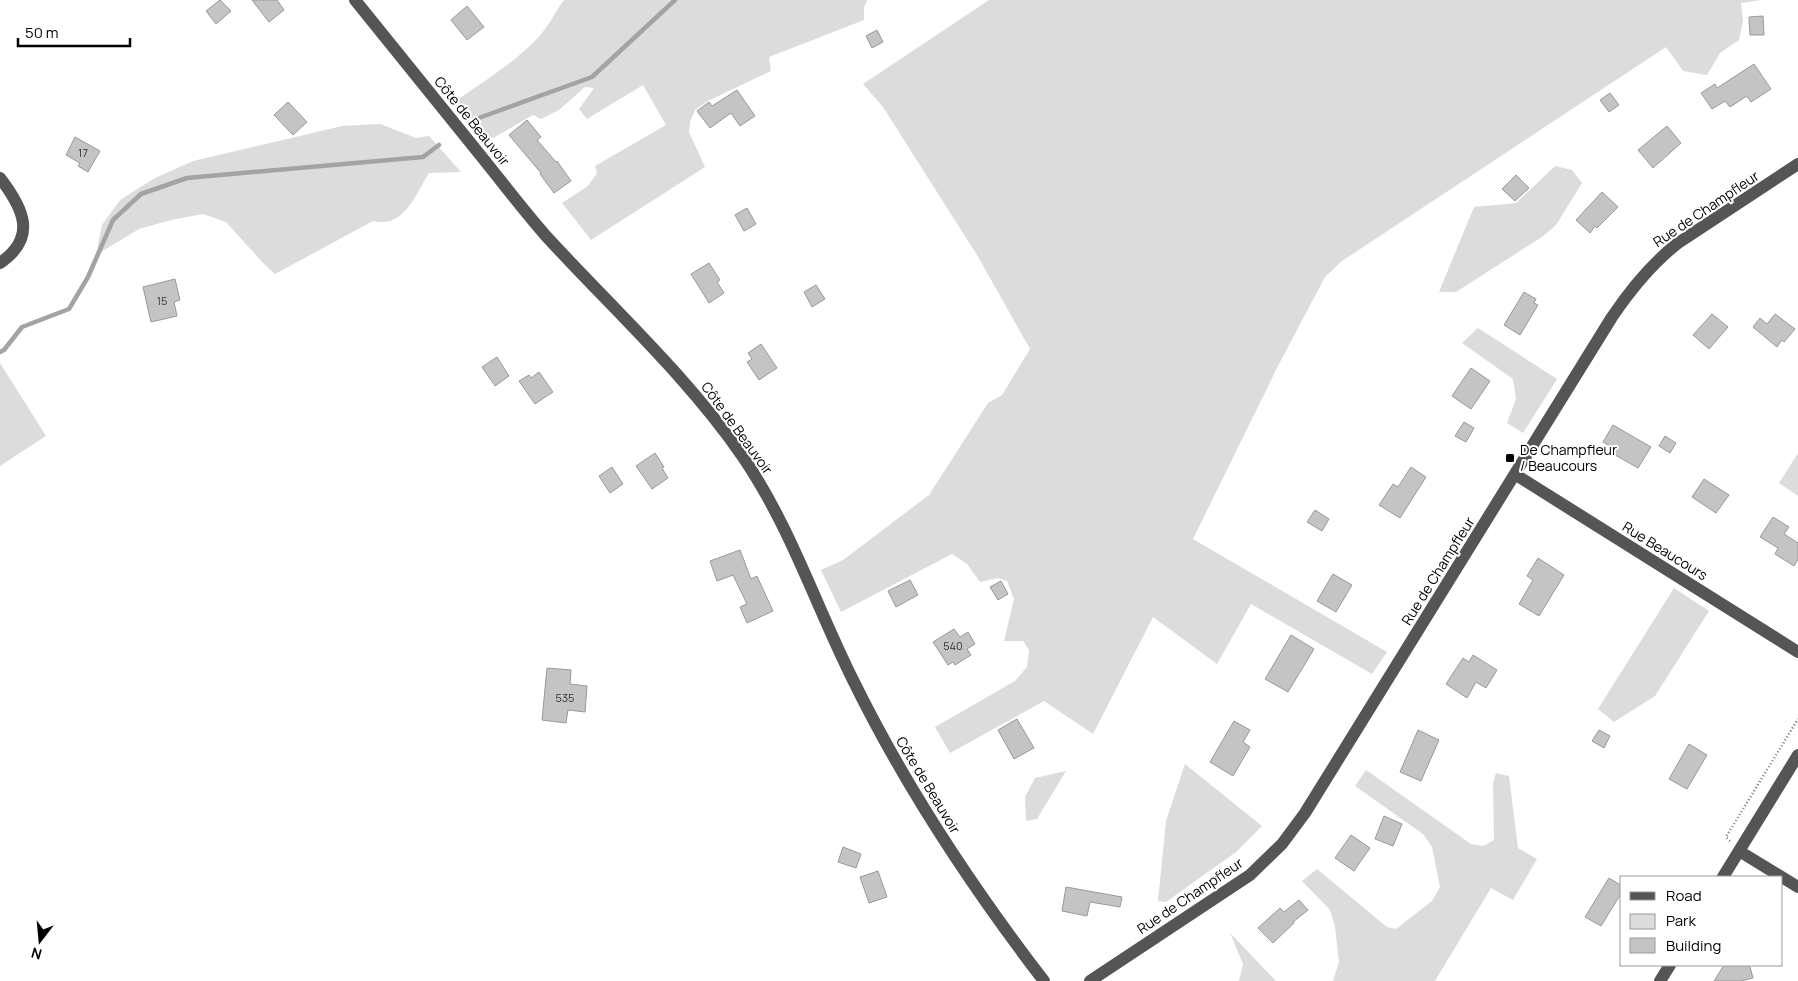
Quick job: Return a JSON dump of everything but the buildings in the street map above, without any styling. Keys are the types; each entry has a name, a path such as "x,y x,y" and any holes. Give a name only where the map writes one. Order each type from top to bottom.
{"street":[{"name":"Côte de Beauvoir","path":"355,0 542,232 691,390 743,457 786,532 852,678 906,782 971,883 1044,981"},
{"name":"Rue de Champfleur","path":"1090,981 1250,875 1282,844 1305,814 1628,294 1654,264 1678,243 1798,164"},
{"path":"0,178 15,197 22,213 24,229 18,245 0,263"},
{"name":"Rue Beaucours","path":"1516,475 1798,652"},
{"path":"1724,876 1798,755"},
{"path":"1739,851 1779,876"},
{"path":"1783,879 1798,888"},
{"path":"1660,981 1669,966"}],"path":[{"path":"1739,851 1726,838 1798,719"}],"green space":[{"path":"564,0 867,0 864,8 864,20 769,57 771,71 708,101 695,110 690,122 689,132 705,167 591,240 562,203 588,186 597,173 595,166 666,125 643,85 587,119 579,109 594,88 585,87 559,110 541,119 533,115 493,138 471,126 454,102 526,49 545,29"},
{"path":"989,0 1761,0 1741,3 1743,21 1739,40 1720,53 1707,75 1683,71 1666,47 1342,261 1325,277 1280,362 1193,539 1387,652 1372,674 1251,604 1217,664 1153,617 1093,734 1044,701 950,753 935,727 1015,681 1027,667 1029,650 1023,641 1004,641 1014,599 1007,581 998,578 980,582 967,564 952,554 841,612 821,570 843,560 929,495 988,403 1002,395 1030,349 977,255 883,107 863,84"},
{"path":"380,124 416,138 429,136 461,172 429,173 413,200 401,215 393,220 384,222 373,221 275,274 226,222 203,214 139,229 96,255 102,225 120,200 155,178 193,161 342,126"},
{"path":"1555,166 1572,170 1582,183 1556,225 1542,237 1456,292 1439,292 1474,207 1516,203"},
{"path":"1478,328 1557,379 1523,433 1507,423 1516,399 1513,379 1462,343"},
{"path":"0,363 46,436 0,466"},
{"path":"1798,453 1798,496 1779,483"},
{"path":"1674,588 1709,611 1655,696 1614,722 1598,709"},
{"path":"1185,764 1262,826 1236,852 1166,902 1158,901 1166,821"},
{"path":"1366,770 1471,844 1483,846 1494,840 1493,784 1496,773 1509,776 1518,848 1537,859 1513,900 1491,888 1435,981 1333,981 1339,962 1335,926 1330,910 1302,881 1317,869 1387,927 1396,929 1432,901 1440,887 1432,847 1423,834 1355,786"},
{"path":"1066,771 1037,819 1026,821 1025,797 1035,778"},
{"path":"1230,933 1276,981 1239,981 1243,964"}],"waterway":[{"path":"476,119 592,77 675,0"},
{"path":"0,352 4,350 22,327 69,309 88,277 113,220 141,194 187,178 423,157 439,145"}],"place":[{"name":"De Champfleur / Beaucours","path":"1510,458"}]}
